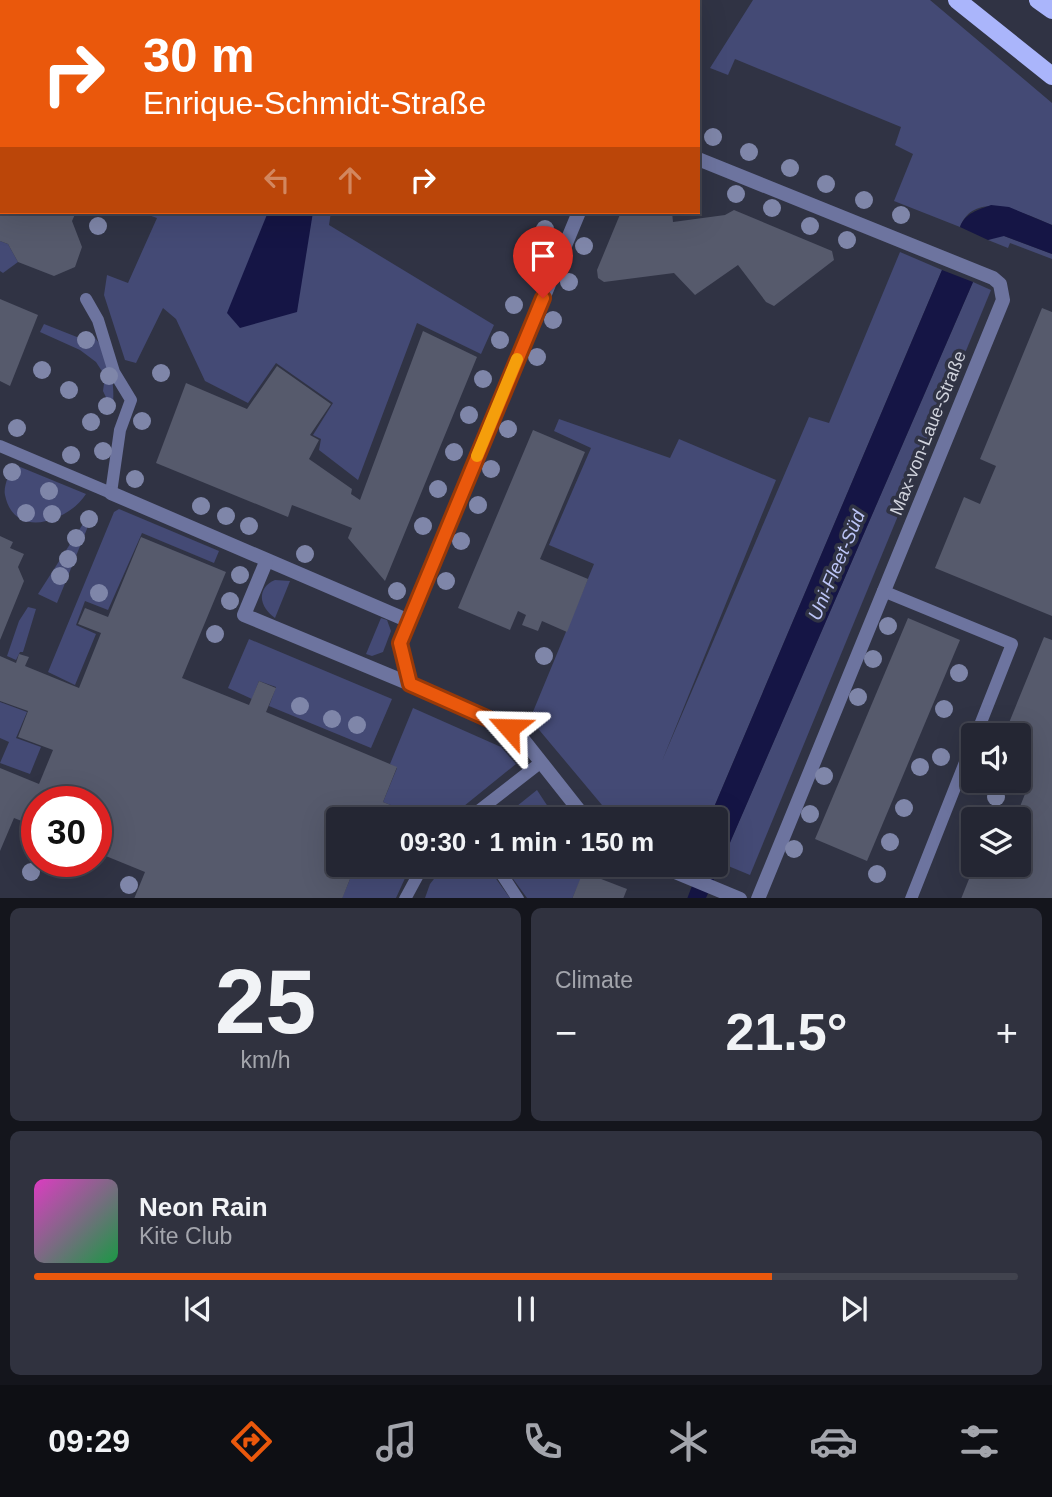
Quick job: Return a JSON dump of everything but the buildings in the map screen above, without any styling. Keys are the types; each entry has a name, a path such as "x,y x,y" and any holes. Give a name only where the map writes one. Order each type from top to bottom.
{"main road":[{"path":"957,0 1052,76"},
{"path":"1038,0 1052,10"}],"street":[{"name":"Max-von-Laue-Straße","path":"700,160 993,278 1000,284 1003,300 758,898"},
{"path":"410,684 400,643 578,214"},
{"path":"111,493 266,562 409,621"},
{"path":"266,562 244,615 509,728 522,738 576,807"},
{"path":"686,877 740,898"}],"lane":[{"path":"0,446 111,493 120,430 131,400 114,372 98,320 86,299"},
{"path":"883,591 1012,644 981,723"},
{"path":"483,807 540,763"},
{"path":"911,898 961,772"},
{"path":"405,898 417,877"},
{"path":"504,877 518,898"}],"shaded area":[{"path":"753,0 930,0 1052,103 1052,225 1029,215 989,206 967,215 960,227 894,201 913,154 895,145 901,127 735,59 728,75 710,68"},
{"path":"146,214 331,214 329,225 494,325 481,354 417,323 358,480 319,450 321,439 313,435 333,403 276,363 248,403 205,381 176,319 163,308 136,363 125,360 104,295 107,275 128,283 157,218"},
{"path":"1004,236 1052,254 1052,259 1010,243 1008,248 988,240"},
{"path":"0,241 8,244 18,262 3,273 0,271"},
{"path":"900,252 942,270 714,807 604,807 530,719 594,564 549,545 591,448 554,431 559,419 670,458 679,439 776,480 662,761 809,417 829,423"},
{"path":"973,282 991,290 750,875 728,866 728,847"},
{"path":"44,324 82,339 90,333 97,340 110,368 112,410 103,391 105,376 96,362 80,350 40,332"},
{"path":"13,464 86,494 78,504 55,518 30,522 19,518 10,509 5,495"},
{"path":"119,509 219,551 214,563 142,533 108,610 85,601 76,625 96,634 75,685 48,672 114,512"},
{"path":"90,513 93,514 57,603 38,594"},
{"path":"275,580 290,581 275,618 266,609 262,593 269,583"},
{"path":"28,607 36,609 23,652 20,652 16,660 7,656 19,621"},
{"path":"381,618 387,620 391,631 383,652 372,656 366,654"},
{"path":"249,639 392,699 371,748 269,706 276,687 259,681 252,699 228,688"},
{"path":"0,702 27,712 16,738 41,747 30,774 0,763 9,742 0,738"},
{"path":"413,708 501,747 516,764 463,807 396,807 383,802 397,768 390,764"},
{"path":"537,790 548,807 516,807"},
{"path":"351,877 406,877 396,898 342,898"},
{"path":"436,877 495,877 510,898 425,898"},
{"path":"512,877 582,877 572,898 527,898"}],"water":[{"path":"991,205 1009,207 1052,225 1052,254 1004,236 988,240 960,227 969,215"},
{"path":"267,214 313,214 297,312 240,328 227,313"},
{"name":"Uni-Fleet-Süd","path":"942,270 973,282 728,847 728,807 714,807"},
{"path":"695,877 715,877 706,898 687,898"}],"slow traffic":[{"path":"477,456 517,359"}],"route":[{"path":"509,728 410,684 400,643 543,298"}]}
